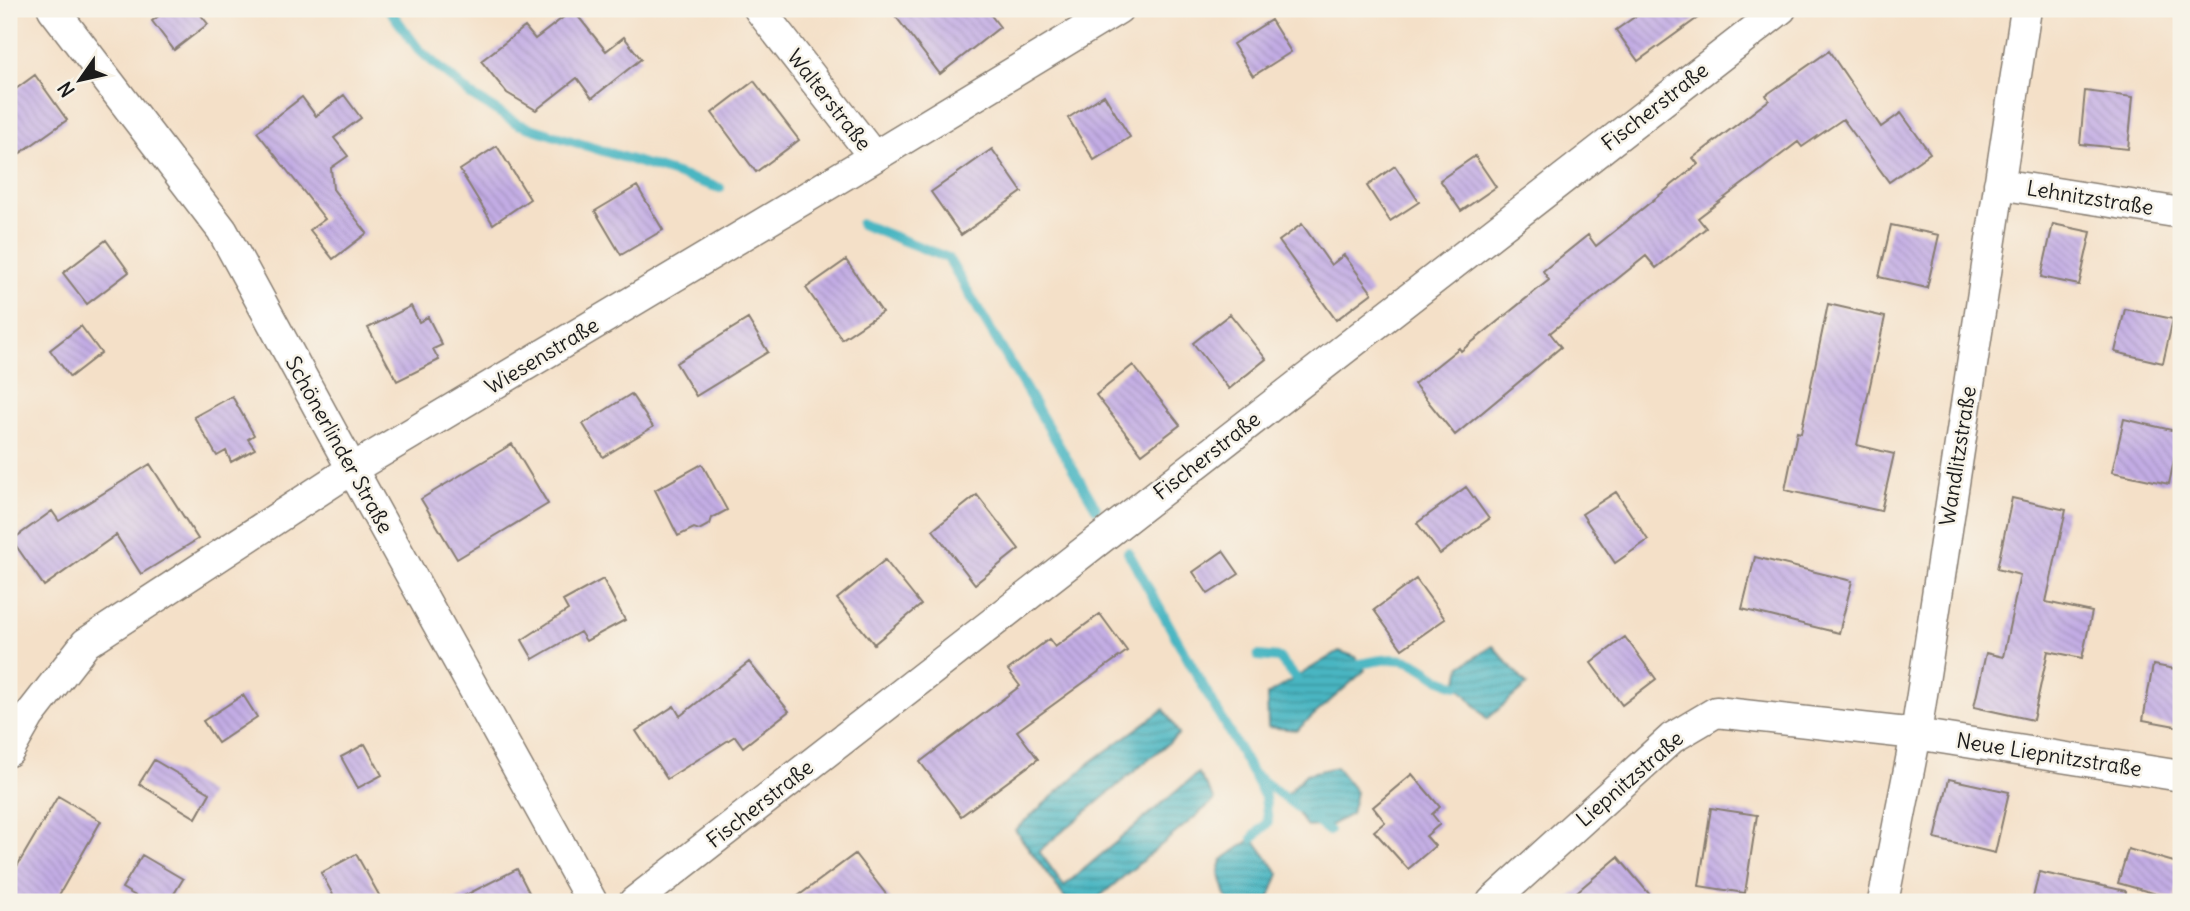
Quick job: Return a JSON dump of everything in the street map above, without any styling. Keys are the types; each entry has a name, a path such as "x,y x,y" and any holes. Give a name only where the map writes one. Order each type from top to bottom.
{"street":[{"name":"Schönerlinder Straße","path":"53,9 222,230 592,902"},
{"name":"Walterstraße","path":"759,9 874,158"},
{"name":"Wiesenstraße","path":"9,751 29,716 86,643 352,469 874,158 1118,9"},
{"name":"Fischerstraße","path":"634,902 1781,9"},
{"name":"Wandlitzstraße","path":"1883,902 1916,734 2026,9"},
{"name":"Lehnitzstraße","path":"1999,184 2181,213"},
{"name":"Liepnitzstraße","path":"1492,902 1672,738 1716,712 1916,734"},
{"name":"Neue Liepnitzstraße","path":"1916,734 2181,776"}],"water":[{"path":"1493,646 1527,685 1487,719 1457,685 1461,666"},
{"path":"1339,651 1356,657 1365,670 1297,730 1268,727 1267,695"},
{"path":"1164,709 1179,734 1039,851 1064,886 1198,773 1215,800 1093,902 1068,902 1015,830 1091,762"},
{"path":"1336,767 1356,792 1351,814 1331,825 1307,827 1286,795 1306,774"},
{"path":"1253,838 1279,874 1269,899 1264,902 1228,902 1219,872 1222,860"}],"building":[{"path":"168,9 196,9 208,24 174,50 152,21"},
{"path":"890,9 986,9 1000,27 940,74"},
{"path":"1646,9 1710,9 1638,61 1616,30"},
{"path":"573,10 606,51 624,37 641,59 592,98 577,78 536,110 507,93 481,61 525,27 535,39"},
{"path":"1271,20 1291,52 1253,76 1233,44"},
{"path":"1829,51 1881,127 1901,113 1930,153 1889,182 1843,119 1802,147 1798,142 1698,218 1706,228 1656,268 1646,256 1550,333 1561,347 1455,435 1414,384 1459,348 1461,351 1549,280 1543,271 1588,235 1596,246 1698,164 1693,158 1769,100 1766,95"},
{"path":"35,75 67,120 9,161 9,94"},
{"path":"754,81 799,140 756,172 712,113"},
{"path":"2085,91 2133,97 2128,149 2080,144"},
{"path":"344,95 361,118 334,138 348,156 331,168 333,189 367,233 333,259 310,230 325,219 257,132 302,97 316,116"},
{"path":"1104,95 1130,137 1094,160 1068,118"},
{"path":"497,146 530,199 493,224 460,170"},
{"path":"992,149 1022,192 961,235 931,192"},
{"path":"1475,156 1496,187 1461,211 1440,180"},
{"path":"1395,166 1419,202 1390,221 1367,186"},
{"path":"637,186 663,230 621,255 595,211"},
{"path":"1302,224 1331,265 1344,255 1372,293 1336,320 1279,241"},
{"path":"2053,224 2091,232 2079,285 2041,277"},
{"path":"1891,225 1939,235 1927,288 1879,277"},
{"path":"106,240 129,272 87,304 63,273"},
{"path":"846,260 882,312 842,339 806,288"},
{"path":"1828,304 1885,317 1857,445 1894,454 1881,511 1785,490 1797,432 1801,433"},
{"path":"411,306 419,322 428,317 442,345 433,349 439,360 397,381 368,328"},
{"path":"2125,309 2173,319 2163,363 2115,352"},
{"path":"1230,314 1266,359 1229,389 1193,343"},
{"path":"748,319 768,352 696,396 676,363"},
{"path":"81,326 101,353 70,377 50,350"},
{"path":"1133,365 1180,425 1142,454 1096,395"},
{"path":"631,394 653,427 603,457 583,424"},
{"path":"232,396 254,435 248,439 255,449 231,462 226,451 217,456 194,417"},
{"path":"2124,419 2180,432 2169,484 2112,472"},
{"path":"512,444 548,504 457,559 421,499"},
{"path":"150,464 198,539 141,574 116,535 44,586 12,540 52,511 59,521"},
{"path":"702,464 727,510 712,518 710,524 699,530 694,528 678,536 655,490"},
{"path":"1466,487 1489,519 1440,554 1417,523"},
{"path":"1616,492 1648,540 1615,563 1582,514"},
{"path":"977,495 1019,549 975,584 933,530"},
{"path":"2012,498 2066,510 2046,602 2092,612 2082,658 2048,651 2033,720 1974,707 1986,653 2003,657 2020,575 1997,569"},
{"path":"1223,551 1239,574 1208,594 1193,572"},
{"path":"1755,557 1852,581 1839,633 1742,609"},
{"path":"885,560 921,605 874,644 837,599"},
{"path":"603,579 625,620 586,641 580,632 533,659 522,640 568,610 563,601"},
{"path":"1416,579 1445,619 1402,649 1374,610"},
{"path":"1100,614 1127,651 1017,731 1038,759 961,816 920,762 1020,686 1008,670 1049,639 1055,647"},
{"path":"1625,637 1656,679 1622,705 1591,663"},
{"path":"749,662 789,711 743,747 735,736 667,779 636,731 674,706 680,716"},
{"path":"2153,665 2181,670 2181,727 2143,720"},
{"path":"243,695 257,717 218,743 203,721"},
{"path":"365,744 382,775 358,788 341,757"},
{"path":"154,760 210,793 196,818 139,784"},
{"path":"1412,774 1440,807 1432,814 1440,824 1426,836 1435,846 1408,869 1374,831 1385,822 1373,807"},
{"path":"1949,779 2009,792 1995,853 1935,839"},
{"path":"58,796 101,821 55,902 9,902 9,880"},
{"path":"1711,808 1757,815 1745,893 1699,886"},
{"path":"2128,849 2181,864 2174,899 2118,883"},
{"path":"356,854 383,902 337,902 321,873"},
{"path":"855,854 892,902 790,902"},
{"path":"142,855 183,879 169,902 146,902 122,888"},
{"path":"1618,857 1656,902 1565,902"},
{"path":"517,869 534,902 452,902"},
{"path":"2039,872 2126,891 2125,902 2032,902"}],"waterway":[{"path":"389,9 419,50 471,95 518,124 720,188"},
{"path":"861,224 948,258 1096,508"},
{"path":"1128,552 1252,773 1300,809"},
{"path":"1258,656 1279,658 1296,678"},
{"path":"1360,664 1405,660 1444,682 1457,685"},
{"path":"1253,838 1268,822 1265,797 1254,777"},
{"path":"1312,818 1329,831"}]}
